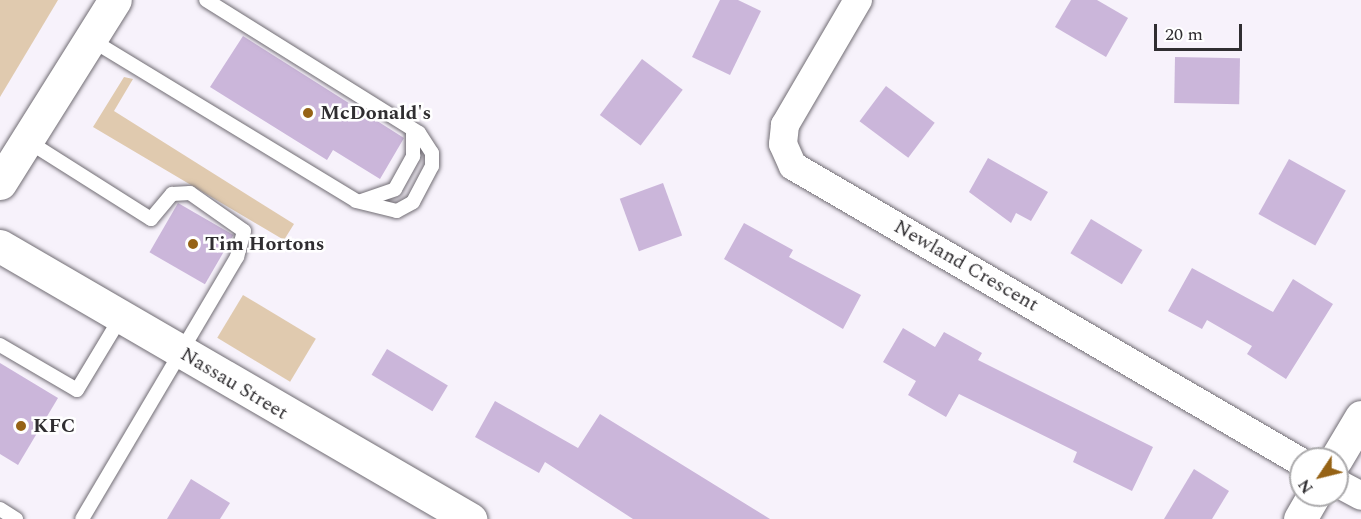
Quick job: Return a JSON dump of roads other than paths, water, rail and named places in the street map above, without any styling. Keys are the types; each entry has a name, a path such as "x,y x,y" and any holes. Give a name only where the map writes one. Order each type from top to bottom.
{"street":[{"path":"0,183 115,0"},
{"name":"Newland Crescent","path":"858,0 785,125 783,144 793,166 1289,455"},
{"name":"Nassau Street","path":"0,246 470,519"},
{"path":"1343,447 1361,417"}],"lane":[{"path":"90,39 356,201 397,211 422,192 432,153 413,130 206,0"},
{"path":"356,201 395,189 413,156 413,130"},
{"path":"26,140 151,219 172,194 190,194 244,231 237,257 82,519"},
{"path":"0,345 77,390 121,317"},
{"path":"0,509 16,519"}],"place":[{"name":"McDonald's","path":"308,113"},
{"name":"Tim Hortons","path":"193,244"},
{"name":"KFC","path":"21,426"}]}
